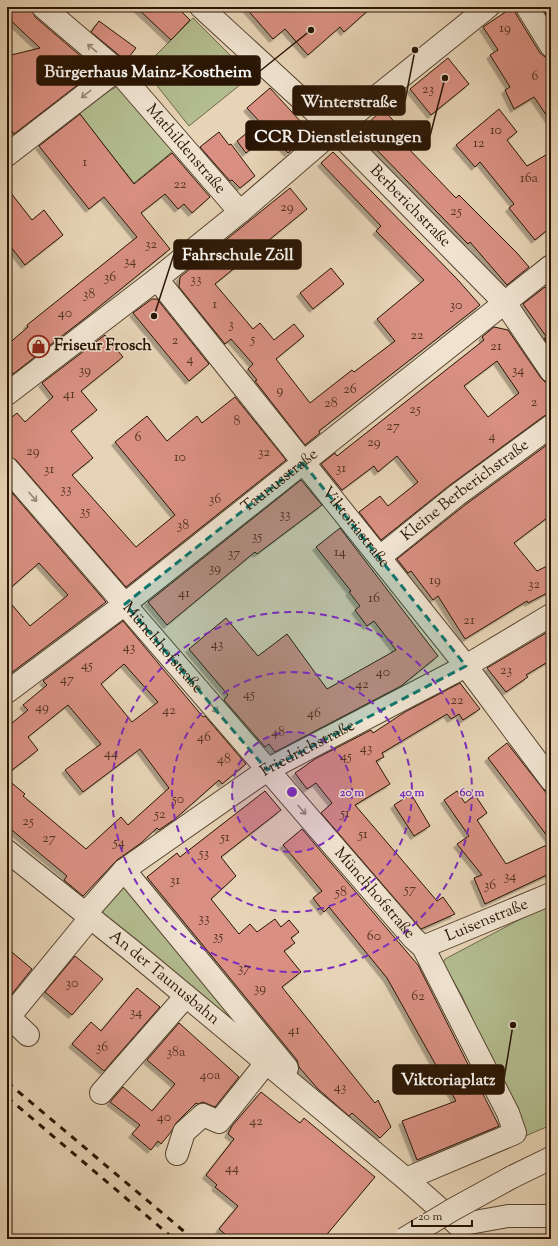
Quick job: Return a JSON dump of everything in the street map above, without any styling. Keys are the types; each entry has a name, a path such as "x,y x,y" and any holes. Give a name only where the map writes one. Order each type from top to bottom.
{"street":[{"name":"Mathildenstraße","path":"43,7 117,70 240,212"},
{"name":"Berberichstraße","path":"201,7 335,130 505,302 551,371"},
{"path":"7,394 157,279 240,212 335,130 488,7"},
{"path":"527,7 551,46"},
{"path":"7,155 117,70"},
{"name":"Taunusstraße","path":"7,692 125,604 551,266"},
{"name":"Viktoriastraße","path":"157,279 466,666 551,780"},
{"name":"Kleine Berberichstraße","path":"380,557 457,494 551,426"},
{"name":"Münchhofstraße","path":"7,468 412,938 423,946 508,1113 516,1133 406,1179"},
{"name":"Friedrichstraße","path":"28,1035 9,1017 124,870 267,770 466,666 551,615"},
{"name":"An der Taunusbahn","path":"7,850 88,915 406,1179"},
{"name":"An der Taunusbahn","path":"124,870 320,1107"},
{"name":"Luisenstraße","path":"423,946 551,894"},
{"path":"101,1093 186,996"},
{"path":"177,1154 184,1132 203,1115 219,1122 266,1063"},
{"path":"404,1239 452,1210 512,1177 551,1158"},
{"path":"406,1179 458,1225 508,1216 551,1216"}],"highlighted area":[{"path":"303,463 466,666 267,770 125,604"}],"green space":[{"path":"193,18 251,76 189,126 143,68"},
{"path":"118,86 173,151 134,183 79,114"},
{"path":"124,870 320,1107 86,913"},
{"path":"551,903 551,1125 521,1138 489,1055 462,996 443,963 445,959"}],"building":[{"path":"7,7 31,7 35,17 97,70 14,134 7,124 7,56 40,48 7,17"},
{"path":"136,7 177,7 190,20 171,40"},
{"path":"245,7 372,7 344,32 340,27 308,55 285,29 273,39"},
{"path":"515,7 516,14 540,53 545,57 551,58 551,122 534,97 514,109 505,90 510,87 490,55 498,50 483,27"},
{"path":"542,7 551,7 551,22"},
{"path":"99,21 136,48 126,61 91,32"},
{"path":"448,58 469,84 431,115 410,89"},
{"path":"270,88 311,133 288,153 270,134 246,153 237,141 260,122 247,108"},
{"path":"383,109 399,127 403,124 416,138 407,147 456,198 459,195 529,267 507,285 470,242 468,244 360,131"},
{"path":"499,109 517,132 507,140 527,166 551,152 551,227 535,240 509,208 514,204 480,162 475,167 456,145"},
{"path":"80,114 134,184 172,153 210,197 192,213 184,204 178,209 165,194 141,213 170,249 13,374 7,366 7,345 28,327 27,325 137,237 104,197 89,209 39,146"},
{"path":"219,132 229,145 231,144 255,176 240,188 232,180 230,181 200,147"},
{"path":"333,152 458,280 480,305 319,431 320,433 305,445 255,381 257,380 248,369 253,364 231,339 225,344 179,287 180,277 290,188 307,209 215,284 253,329 260,323 274,340 294,324 304,336 276,359 310,403 352,370 354,372 395,341 377,319 424,280 376,231 381,226 321,163"},
{"path":"7,188 32,220 44,210 63,235 25,265 7,242"},
{"path":"331,268 344,284 313,309 300,293"},
{"path":"545,287 551,295 551,349 544,338 548,339 523,304"},
{"path":"152,299 157,299 209,364 189,381 133,313"},
{"path":"494,327 508,330 541,378 545,382 551,383 551,414 544,416 450,485 381,540 359,512 380,496 388,506 418,482 397,456 378,472 374,466 342,490 321,464 335,453 337,456 484,340 482,337","holes":["497,361 519,393 488,417 464,386"]},
{"path":"105,335 123,357 81,391 97,410 71,431 93,458 72,475 136,547 175,515 115,442 147,416 167,441 197,416 202,423 235,397 286,460 126,587 16,460 7,456 7,421 17,413 25,422 53,397 42,383"},
{"path":"551,442 551,515 514,543 537,571 551,564 551,591 528,603 527,601 465,639 438,596 433,600 411,571 408,573 397,559 465,505"},
{"path":"301,480 322,505 257,554 255,552 167,625 148,602"},
{"path":"7,487 106,602 7,676 7,599 30,626 68,595 39,563 7,591"},
{"path":"340,528 438,656 401,686 275,752 269,744 265,747 224,700 228,695 189,649 226,618 258,656 287,634 327,689 396,650 374,621 367,626 355,610 360,606 349,592 351,591 316,547"},
{"path":"123,621 203,717 205,716 246,764 222,784 219,780 175,819 159,830 157,828 141,843 117,860 83,896 64,880 67,876 7,826 7,779 25,794 23,796 86,849 121,817 128,825 169,788 140,749 83,792 65,770 101,744 68,705 28,737 38,750 7,774 7,727 28,710 23,705 47,685 43,681","holes":["124,664 158,702 132,722 101,684"]},
{"path":"551,630 551,660 526,675 528,677 506,692 487,668"},
{"path":"460,683 480,709 463,720 459,714 451,719 447,714 382,753 384,757 376,761 390,784 355,805 437,901 443,897 455,914 421,929 321,813 332,803 316,783 307,789 295,773 315,759 371,730 373,733 405,712"},
{"path":"507,743 551,799 551,841 488,758"},
{"path":"265,791 281,810 221,857 236,876 211,899 239,934 250,924 257,932 275,919 281,927 289,920 299,932 291,938 295,943 284,951 301,972 282,987 375,1103 378,1100 391,1127 380,1138 352,1113 349,1116 318,1089 299,1067 297,1060 147,877 177,853 180,857"},
{"path":"457,791 465,803 475,795 487,813 477,820 506,864 551,843 551,873 485,904 474,878 482,875 457,844 469,836 444,800"},
{"path":"411,794 430,826 414,836 394,805"},
{"path":"302,829 418,965 499,1126 417,1160 402,1121 456,1101 387,978 329,907 324,912 313,898 322,891 283,845"},
{"path":"7,948 32,969 7,1000"},
{"path":"75,956 103,979 72,1015 45,992"},
{"path":"137,988 160,1007 104,1071 72,1044 91,1022 101,1031"},
{"path":"179,1023 239,1077 215,1107 203,1102 198,1104 196,1103 176,1123 161,1144 158,1141 151,1150 132,1134 140,1125 110,1102 123,1087 152,1111 175,1084 147,1060"},
{"path":"261,1092 300,1123 304,1118 375,1177 323,1239 231,1239 219,1229 238,1206 215,1187 217,1185 206,1175 234,1139 228,1134 232,1126"}],"railway":[{"path":"7,1082 193,1239"},
{"path":"7,1097 174,1239"}],"place":[{"name":"Bürgerhaus Mainz-Kostheim","path":"311,30"},
{"name":"Winterstraße","path":"415,50"},
{"name":"CCR Dienstleistungen","path":"445,78"},
{"name":"Fahrschule Zöll","path":"154,316"},
{"name":"Friseur Frosch","path":"39,346"},
{"name":"Viktoriaplatz","path":"513,1025"}]}
